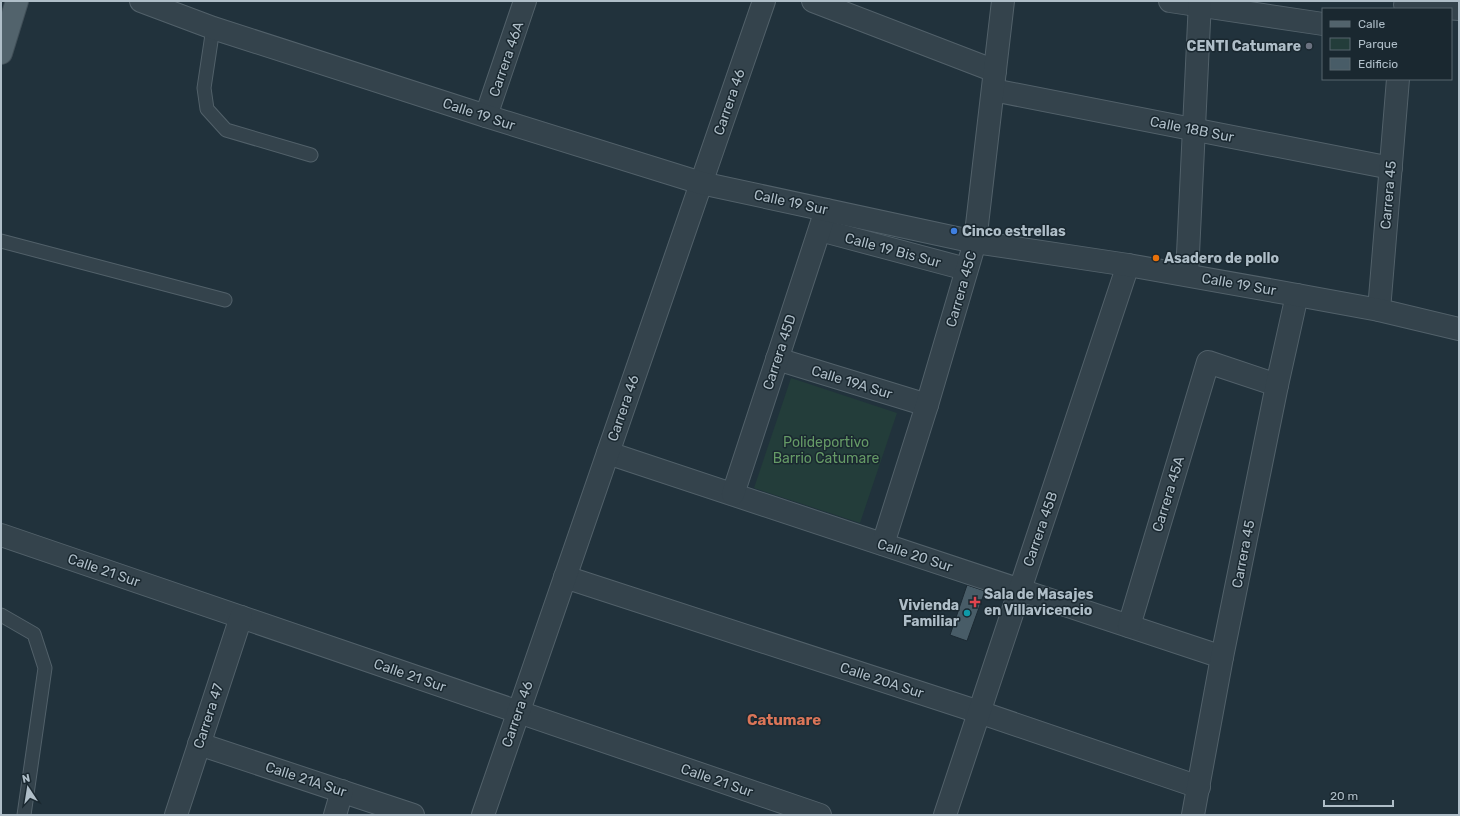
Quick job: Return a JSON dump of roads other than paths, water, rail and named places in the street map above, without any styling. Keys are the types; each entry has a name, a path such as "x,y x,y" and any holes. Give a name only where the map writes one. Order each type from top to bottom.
{"main road":[{"path":"1,53 17,1"}],"street":[{"name":"Calle 19 Sur","path":"141,1 214,28 486,116 701,183 975,242 1187,275 1379,310 1459,329"},
{"name":"Carrera 46A","path":"486,116 525,1"},
{"name":"Carrera 46","path":"482,815 764,1"},
{"name":"Calle 18B Sur","path":"813,1 994,80 1194,129 1390,168"},
{"name":"Carrera 45C","path":"883,544 927,405 975,242 1003,1"},
{"path":"1170,1 1200,3 1322,24"},
{"path":"1187,275 1200,3"},
{"path":"1405,5 1446,8"},
{"name":"Carrera 45","path":"1379,310 1398,80"},
{"name":"Carrera 45D","path":"733,494 826,210"},
{"name":"Calle 19 Bis Sur","path":"820,230 966,269"},
{"name":"Carrera 45B","path":"946,815 1128,265"},
{"name":"Carrera 45","path":"1193,815 1222,657 1277,385 1298,295"},
{"name":"Calle 19A Sur","path":"777,359 927,405"},
{"name":"Carrera 45A","path":"1128,626 1208,362 1277,385"},
{"name":"Calle 20 Sur","path":"608,453 1222,657"},
{"name":"Calle 21 Sur","path":"1,535 820,815"},
{"name":"Calle 20A Sur","path":"565,577 979,712 1198,787"},
{"name":"Carrera 47","path":"176,815 241,617"},
{"name":"Calle 21A Sur","path":"199,744 413,815"},
{"path":"336,815 342,791"}],"lane":[{"path":"214,28 204,88 208,109 226,130 311,155"},
{"path":"1,241 225,300"},
{"path":"1,615 34,634 45,668 24,815"}],"place":[{"name":"CENTI Catumare","path":"1309,46"},
{"name":"Cinco estrellas","path":"954,231"},
{"name":"Asadero de pollo","path":"1156,258"},
{"name":"Sala de Masajes en Villavicencio","path":"975,602"},
{"name":"Vivienda Familiar","path":"967,613"}],"district":[{"name":"Catumare","path":"784,720"}],"park label":[{"name":"Polideportivo Barrio Catumare","path":"826,450"}]}
